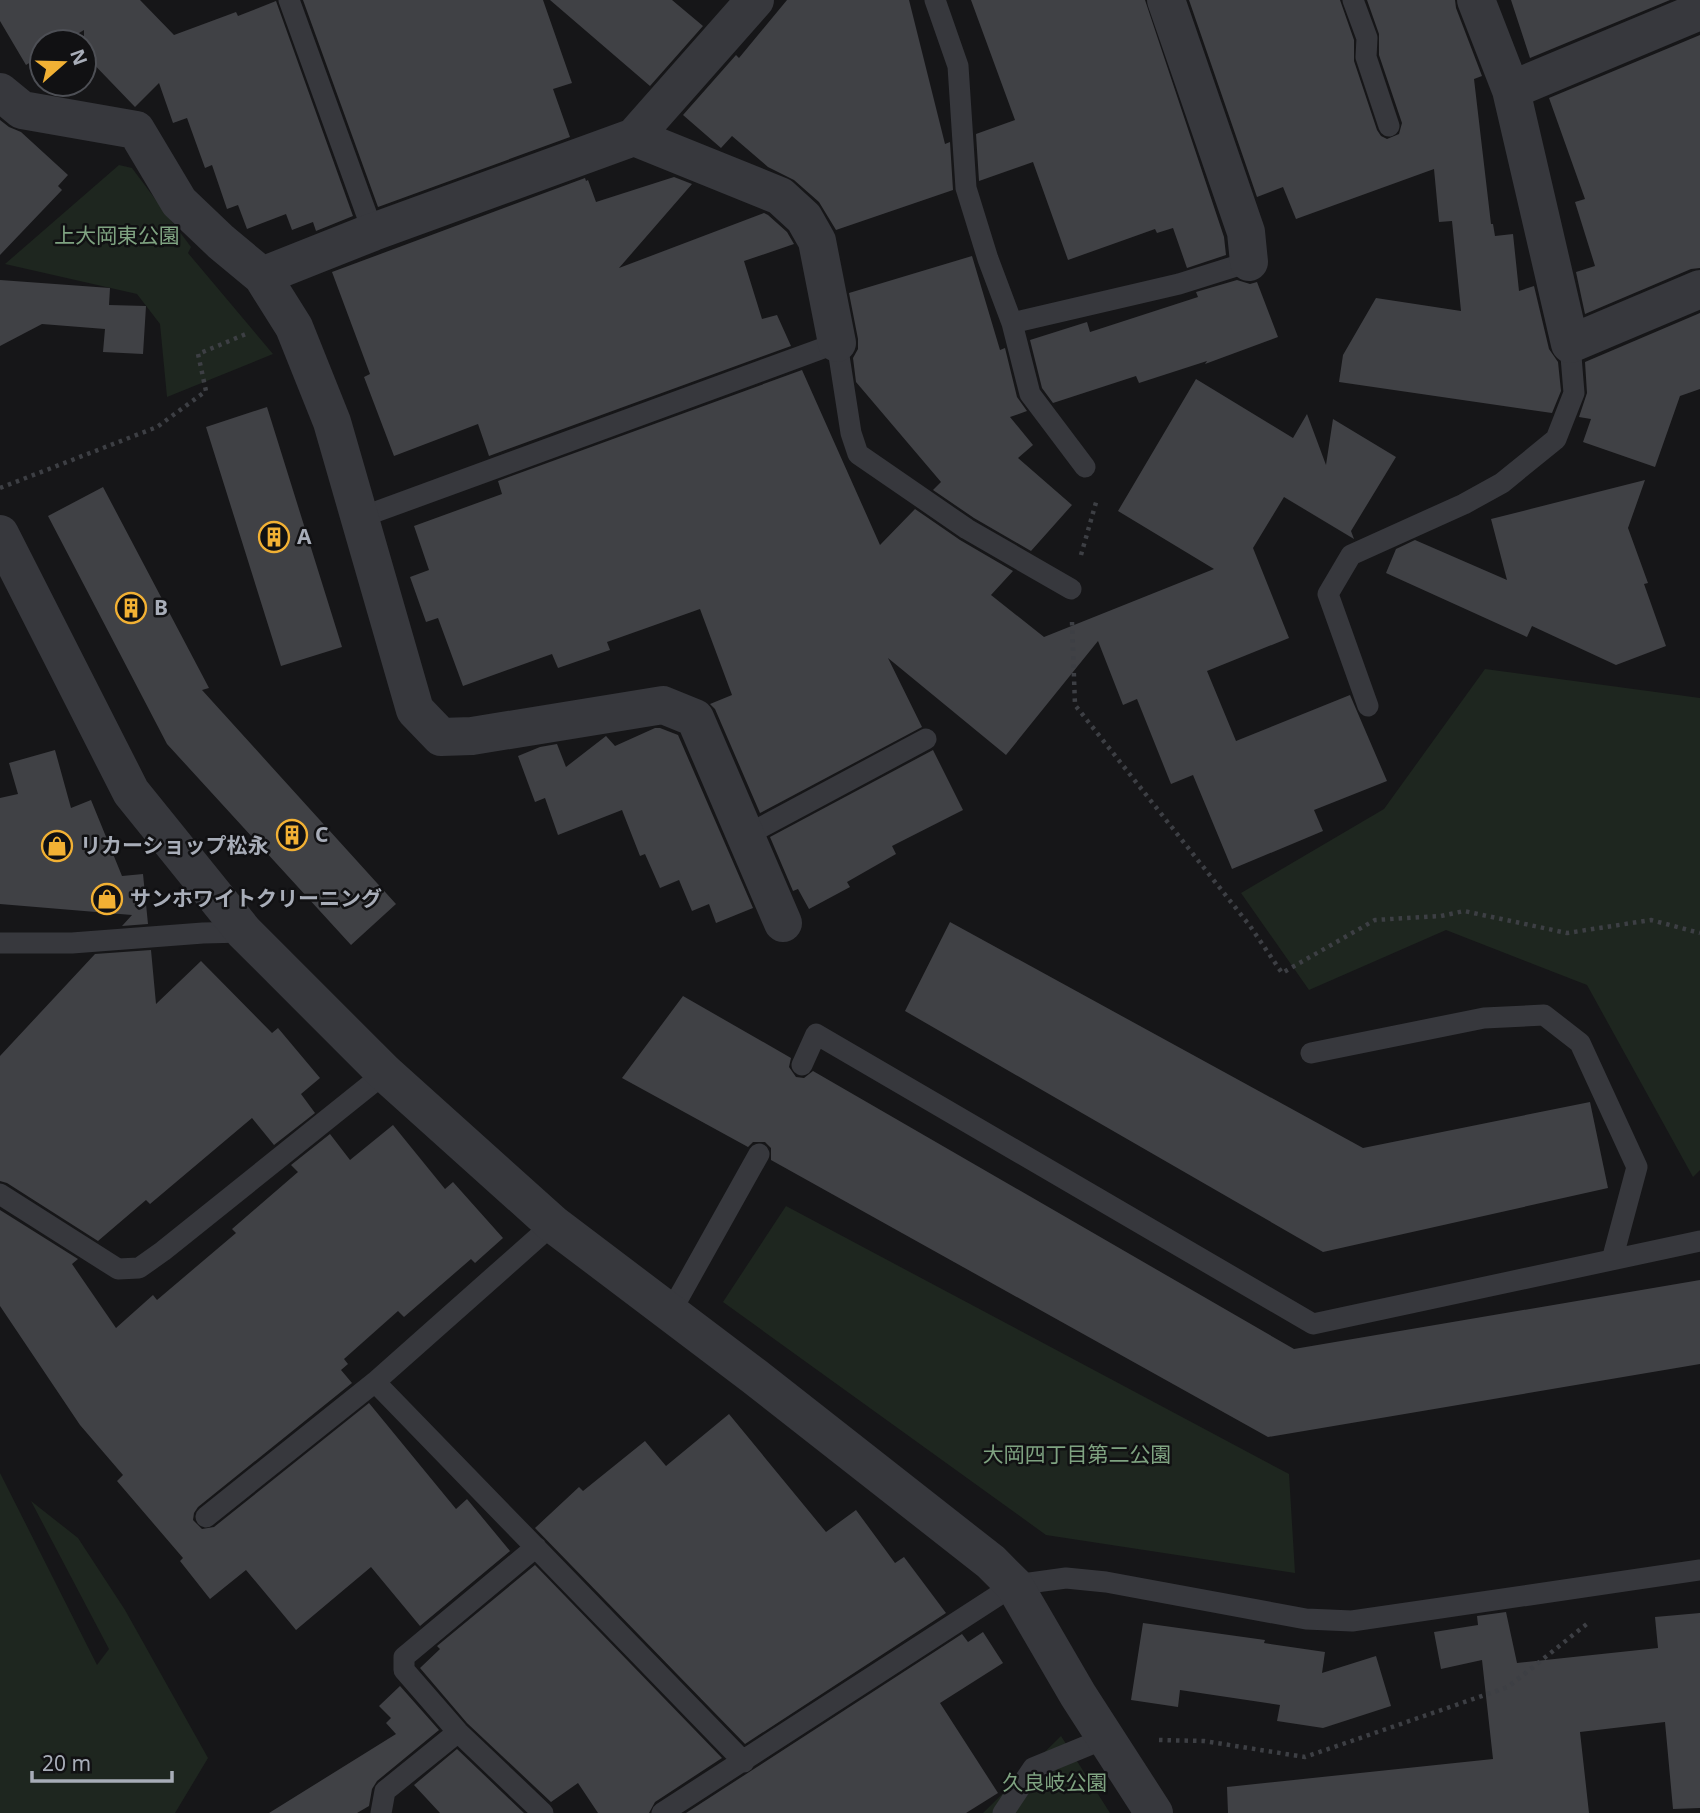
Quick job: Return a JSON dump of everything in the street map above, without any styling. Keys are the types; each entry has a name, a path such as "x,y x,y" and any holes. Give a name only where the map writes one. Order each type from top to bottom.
{"street":[{"path":"262,276 373,232 634,137 755,0"},
{"path":"1166,0 1246,232 1249,262"},
{"path":"1476,0 1511,90 1570,344 1700,289"},
{"path":"1511,90 1700,11"},
{"path":"0,92 22,110 136,130 179,202 262,276 299,339 332,422 415,710 441,737 472,736 663,705 695,718 783,923"},
{"path":"634,137 780,195 804,218 817,241 837,343"},
{"path":"0,534 131,792 244,932 386,1073 554,1224 991,1562 1014,1585 1078,1695 1154,1813"}],"lane":[{"path":"289,0 373,232"},
{"path":"935,0 958,66 966,188 1012,323 1030,394 1085,467"},
{"path":"1353,0 1367,38 1366,57 1390,126"},
{"path":"1012,323 1167,287 1249,262"},
{"path":"359,518 837,343 851,433 858,454 967,529 1071,589"},
{"path":"1368,706 1328,594 1351,555 1464,504 1502,483 1556,439 1574,393 1570,344"},
{"path":"745,836 926,739"},
{"path":"0,943 72,943 244,932"},
{"path":"1311,1053 1484,1018 1544,1015 1580,1043 1637,1167 1612,1260"},
{"path":"802,1065 816,1034 1313,1324 1700,1241"},
{"path":"0,1194 118,1269 139,1268 386,1073"},
{"path":"670,1313 759,1154"},
{"path":"206,1517 375,1382 554,1224"},
{"path":"375,1382 744,1762"},
{"path":"536,1547 404,1657 404,1670 458,1732 543,1813"},
{"path":"662,1813 1014,1585 1066,1578 1106,1582 1306,1619 1352,1621 1700,1570"},
{"path":"381,1813 385,1791 458,1732"},
{"path":"1003,1813 1033,1768 1106,1738"}],"path":[{"path":"0,488 157,427 206,391 198,354 247,336 242,325"},
{"path":"1085,467 1102,484 1071,589 1075,705 1250,926 1283,974 1375,920 1441,916 1464,911 1567,933 1651,920 1700,933"},
{"path":"1106,1738 1204,1741 1305,1757 1508,1686 1593,1619"}],"green space":[{"name":"上大岡東公園","path":"119,165 132,168 191,247 188,253 273,354 167,397 160,324 137,294 5,264"},
{"path":"1485,669 1700,698 1700,1170 1693,1177 1587,985 1446,930 1309,990 1241,893 1384,809"},
{"name":"大岡四丁目第二公園","path":"786,1206 1289,1474 1295,1573 1046,1535 723,1302"},
{"path":"0,1473 97,1665 109,1649 31,1501 78,1538 125,1610 208,1758 175,1813 0,1813"},
{"name":"久良岐公園","path":"1061,1736 1110,1813 983,1813"}],"building":[{"path":"0,0 140,0 174,35 236,12 238,16 276,1 353,216 316,231 313,222 292,230 286,214 247,229 238,205 227,209 212,165 205,168 187,118 173,123 159,83 135,107 98,69 98,28 28,28 26,65 0,21"},
{"path":"303,0 543,0 572,83 553,89 570,137 378,207"},
{"path":"550,0 672,0 703,26 650,86"},
{"path":"787,0 909,0 945,144 950,142 953,190 836,230 819,202 794,180 768,167 732,136 721,148 683,115 736,55 739,58"},
{"path":"971,0 1145,0 1224,237 1226,255 1187,268 1173,228 1157,233 1155,229 1068,260 1033,162 979,181 976,134 1015,120"},
{"path":"1189,0 1340,0 1354,40 1354,61 1377,130 1387,139 1399,134 1402,123 1379,55 1379,34 1367,0 1455,0 1482,76 1474,79 1491,224 1495,236 1513,234 1519,291 1534,286 1549,349 1558,362 1561,391 1552,413 1339,382 1343,355 1376,298 1461,311 1452,221 1439,222 1434,169 1296,219 1283,187 1257,197"},
{"path":"1511,0 1670,0 1530,58"},
{"path":"1700,35 1700,268 1691,269 1585,314 1576,272 1595,266 1575,202 1585,199 1549,98"},
{"path":"0,120 21,132 68,175 58,186 62,190 0,255"},
{"path":"674,177 692,184 619,268 764,213 787,232 794,244 744,261 762,319 777,315 791,346 489,456 478,424 394,456 364,377 370,374 332,272 585,178 596,202"},
{"path":"972,256 1000,350 1005,348 1017,397 1027,411 1010,417 1033,445 1018,458 1072,505 1031,551 974,518 933,490 941,482 856,382 853,358 858,349 858,339 849,293"},
{"path":"0,280 110,288 109,305 146,306 143,354 103,352 105,329 42,324 0,346"},
{"path":"1237,280 1250,284 1257,282 1278,337 1205,364 1207,361 1139,383 1136,376 1053,403 1042,388 1030,340 1087,322 1090,332 1198,297 1196,292"},
{"path":"1700,313 1700,389 1680,396 1655,467 1583,442 1591,419 1579,417 1587,393 1585,362"},
{"path":"802,370 880,545 915,509 960,540 1013,571 991,595 1044,637 1214,569 1118,511 1196,379 1293,438 1307,414 1326,465 1333,419 1396,457 1351,531 1354,539 1284,497 1253,548 1289,638 1207,671 1236,741 1350,695 1387,781 1314,810 1323,831 1232,869 1193,775 1171,784 1137,699 1123,705 1098,641 1006,755 888,658 922,727 760,813 715,709 710,704 732,695 700,609 607,642 610,650 558,668 552,654 463,686 438,618 426,622 410,577 429,570 414,526 502,494 498,481"},
{"name":"A","path":"267,407 342,647 281,666 206,427"},
{"path":"1645,480 1628,528 1648,583 1644,584 1666,646 1616,665 1532,626 1527,637 1386,573 1396,549 1415,540 1507,580 1491,519"},
{"path":"103,487 209,688 202,690 396,904 351,945 167,744 48,516"},
{"path":"655,728 678,735 753,908 716,923 709,904 692,911 679,880 660,888 645,854 640,856 622,810 558,835 545,798 535,802 518,756 540,747 557,744 566,767 606,736 615,746"},
{"path":"55,750 71,808 91,800 122,876 143,874 148,924 122,926 132,915 0,904 0,798 18,794 9,763"},
{"path":"933,750 963,810 892,846 896,854 847,882 850,887 809,909 798,889 793,891 770,837"},
{"path":"950,922 1363,1148 1590,1102 1608,1188 1323,1252 905,1011"},
{"path":"151,950 156,1004 201,961 272,1033 278,1028 320,1078 301,1094 315,1113 274,1145 252,1118 150,1204 146,1200 98,1241 0,1181 0,1056 95,954"},
{"path":"683,996 791,1058 789,1067 796,1077 804,1078 813,1071 1294,1349 1700,1280 1700,1364 1268,1437 771,1160 771,1148 765,1142 753,1142 748,1147 622,1078"},
{"path":"393,1125 445,1189 453,1182 503,1238 475,1263 471,1259 404,1317 398,1311 344,1359 348,1364 341,1370 352,1383 198,1507 193,1520 202,1529 214,1527 369,1403 456,1509 467,1499 510,1551 420,1626 371,1567 296,1630 246,1570 210,1599 180,1561 183,1558 117,1481 123,1475 80,1425 0,1306 0,1210 78,1259 72,1264 116,1328 153,1295 157,1300 236,1233 232,1229 298,1172 291,1165 330,1134 350,1160"},
{"path":"729,1414 826,1532 856,1510 895,1563 904,1557 946,1613 745,1744 535,1528 579,1487 583,1491 645,1441 666,1466"},
{"path":"535,1565 722,1758 655,1802 649,1813 598,1813 578,1783 551,1802 467,1723 420,1668 440,1649 437,1646"},
{"path":"1506,1612 1517,1663 1658,1648 1655,1617 1700,1613 1700,1808 1673,1809 1665,1722 1580,1732 1589,1813 1228,1813 1227,1787 1493,1759 1482,1660 1441,1669 1434,1632 1478,1625 1477,1616"},
{"path":"1143,1623 1265,1640 1264,1643 1325,1652 1322,1673 1376,1656 1391,1706 1323,1728 1277,1721 1280,1705 1180,1690 1178,1707 1131,1700"},
{"path":"983,1632 1003,1663 940,1703 998,1793 966,1813 686,1813 962,1634 968,1642"},
{"path":"400,1686 439,1730 377,1781 372,1789 369,1806 357,1813 269,1813 396,1734 386,1723 391,1718 379,1706"},
{"path":"457,1749 524,1813 440,1813 414,1785"}],"place":[{"name":"A","path":"274,537"},
{"name":"B","path":"131,608"},
{"name":"C","path":"292,835"},
{"name":"リカーショップ松永","path":"57,846"},
{"name":"サンホワイトクリーニング","path":"107,899"}]}
